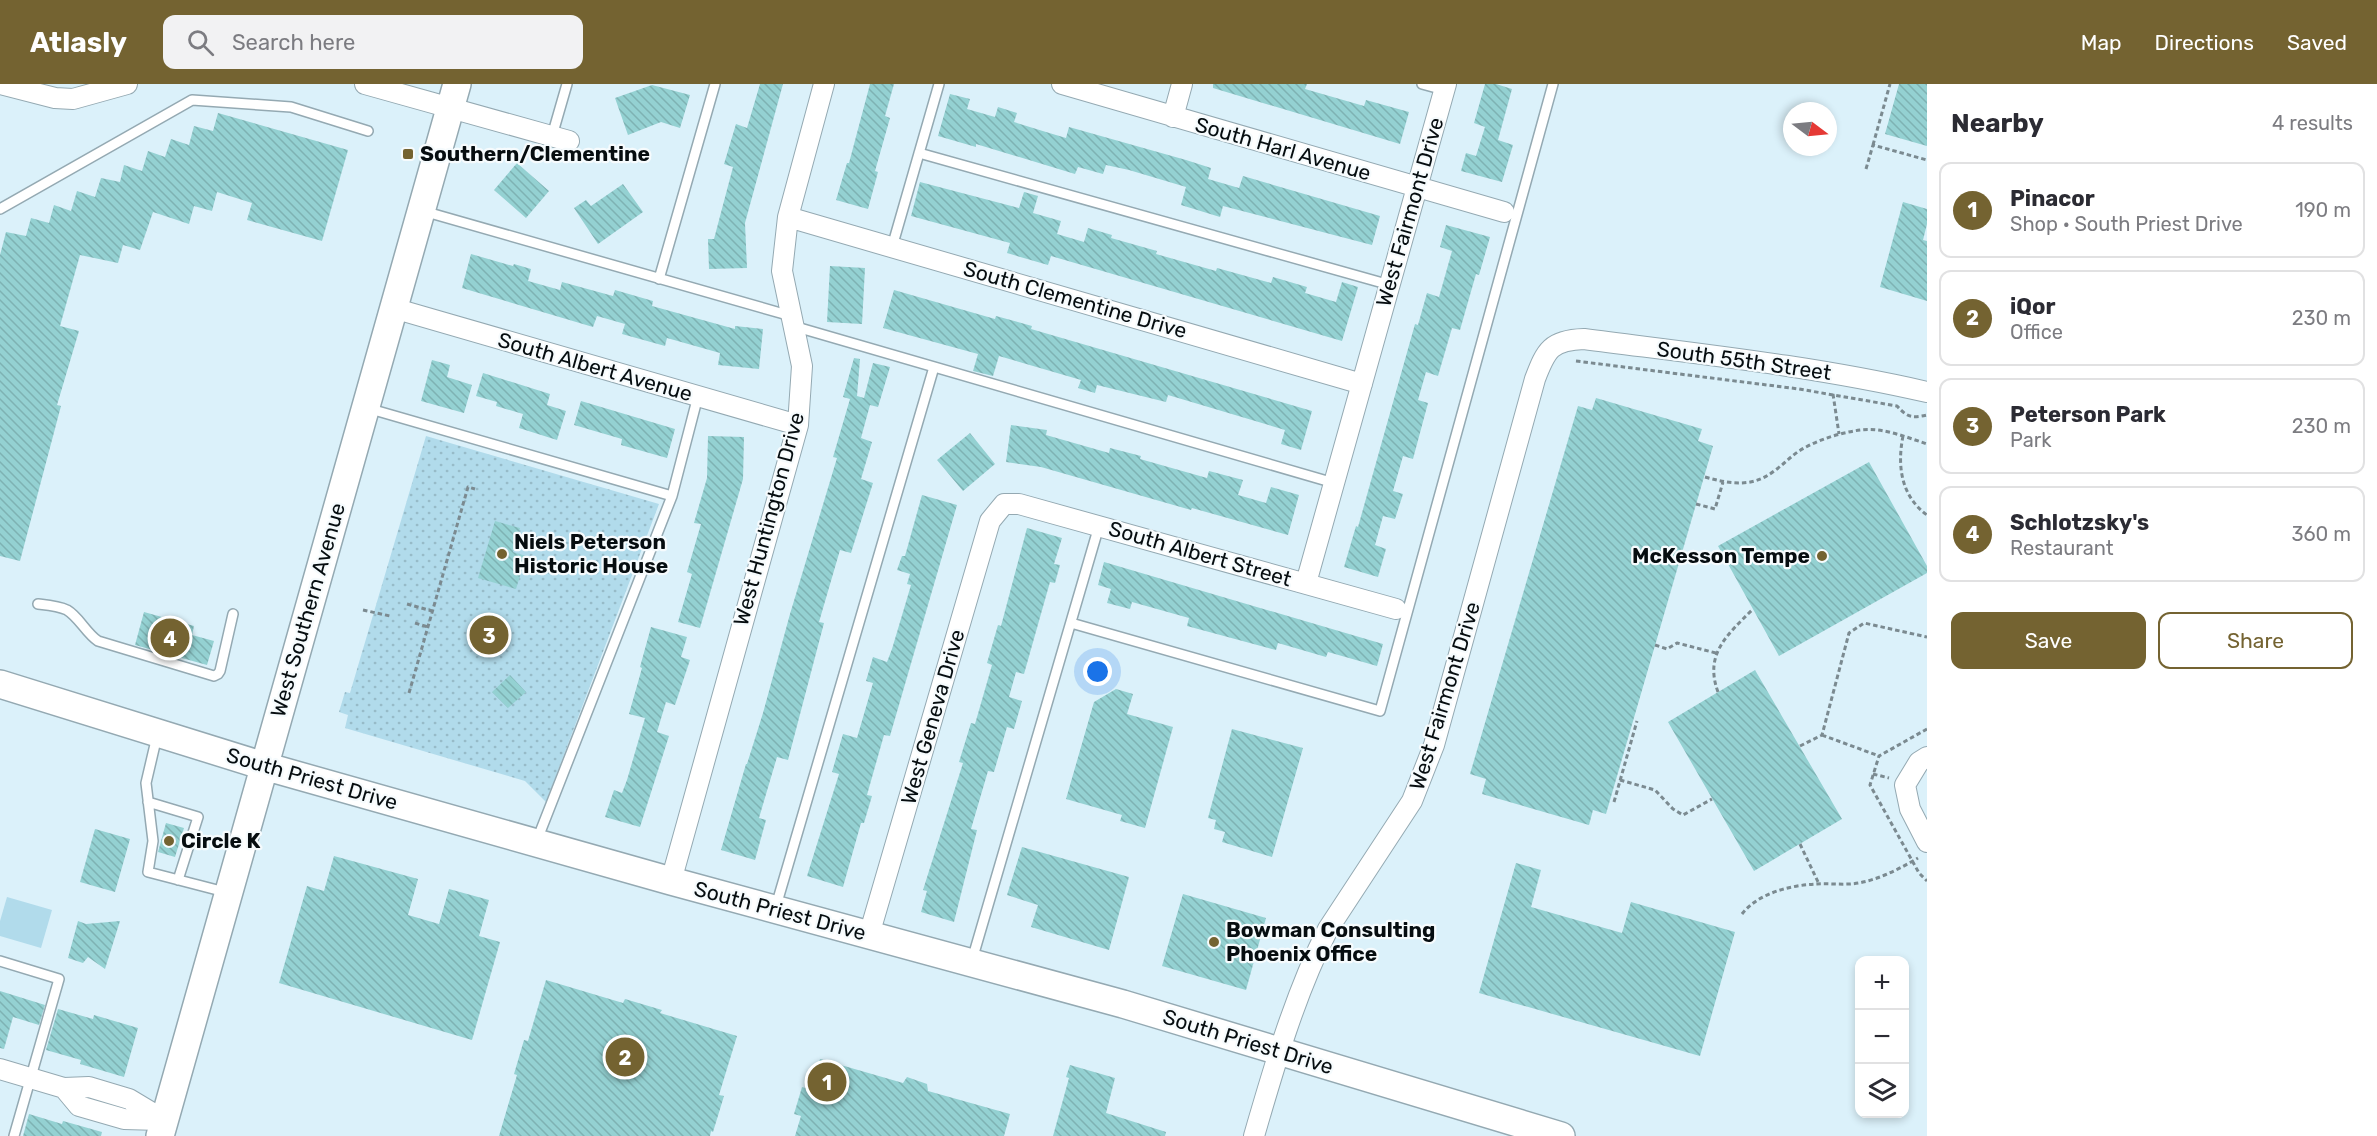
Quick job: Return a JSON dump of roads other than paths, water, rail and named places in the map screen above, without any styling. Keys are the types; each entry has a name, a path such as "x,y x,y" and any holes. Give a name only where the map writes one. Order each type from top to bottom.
{"main road":[{"name":"West Southern Avenue","path":"162,1128 453,95"},
{"name":"South Priest Drive","path":"0,684 264,766 671,881 1129,1006 1560,1136"}],"street":[{"path":"0,84 56,99 73,99 127,84"},
{"path":"365,84 453,95 561,138"},
{"name":"West Huntington Drive","path":"671,881 798,425 802,366 782,271 788,217 824,84"},
{"name":"South Harl Avenue","path":"1062,84 1504,212"},
{"path":"1173,117 1182,84"},
{"name":"West Fairmont Drive","path":"1306,583 1445,87"},
{"name":"South Clementine Drive","path":"788,217 1362,384"},
{"name":"South Albert Avenue","path":"393,308 798,425"},
{"name":"South 55th Street","path":"1559,342 1584,339 1804,368 1873,379 1927,392"},
{"name":"West Fairmont Drive","path":"1254,1136 1281,1051 1318,949 1328,929 1412,801 1430,756 1535,379 1548,350 1559,342"},
{"name":"South Albert Street","path":"1004,504 1019,504 1396,609"},
{"name":"West Geneva Drive","path":"869,935 990,521 1004,504"},
{"path":"1923,849 1905,785 1919,762 1927,757"},
{"path":"0,1069 64,1089 90,1087 129,1099 162,1128"}],"lane":[{"path":"561,138 567,84"},
{"path":"659,279 715,84"},
{"path":"892,247 939,84"},
{"path":"1422,84 1445,87"},
{"path":"1071,622 1380,711 1553,84"},
{"path":"0,209 192,100 291,107 368,131"},
{"path":"919,153 1390,285"},
{"path":"421,211 659,279 934,367 1334,483"},
{"path":"775,909 934,367"},
{"path":"536,843 672,496 698,396"},
{"path":"365,407 672,496"},
{"path":"971,963 1099,526"},
{"path":"38,604 65,609 88,634 98,641 214,676 220,670 233,614"},
{"path":"158,734 146,783 153,841 148,872 229,893"},
{"path":"148,802 198,817 178,880"},
{"path":"0,961 59,979 14,1136"}],"place":[{"name":"Southern/Clementine","path":"408,154"},
{"name":"Niels Peterson Historic House","path":"502,554"},
{"name":"McKesson Tempe","path":"1822,556"},
{"name":"Peterson Park","path":"489,635"},
{"name":"Schlotzsky's","path":"170,638"},
{"name":"Circle K","path":"169,841"},
{"name":"Bowman Consulting Phoenix Office","path":"1214,942"},
{"name":"iQor","path":"625,1057"},
{"name":"Pinacor","path":"827,1082"}]}
